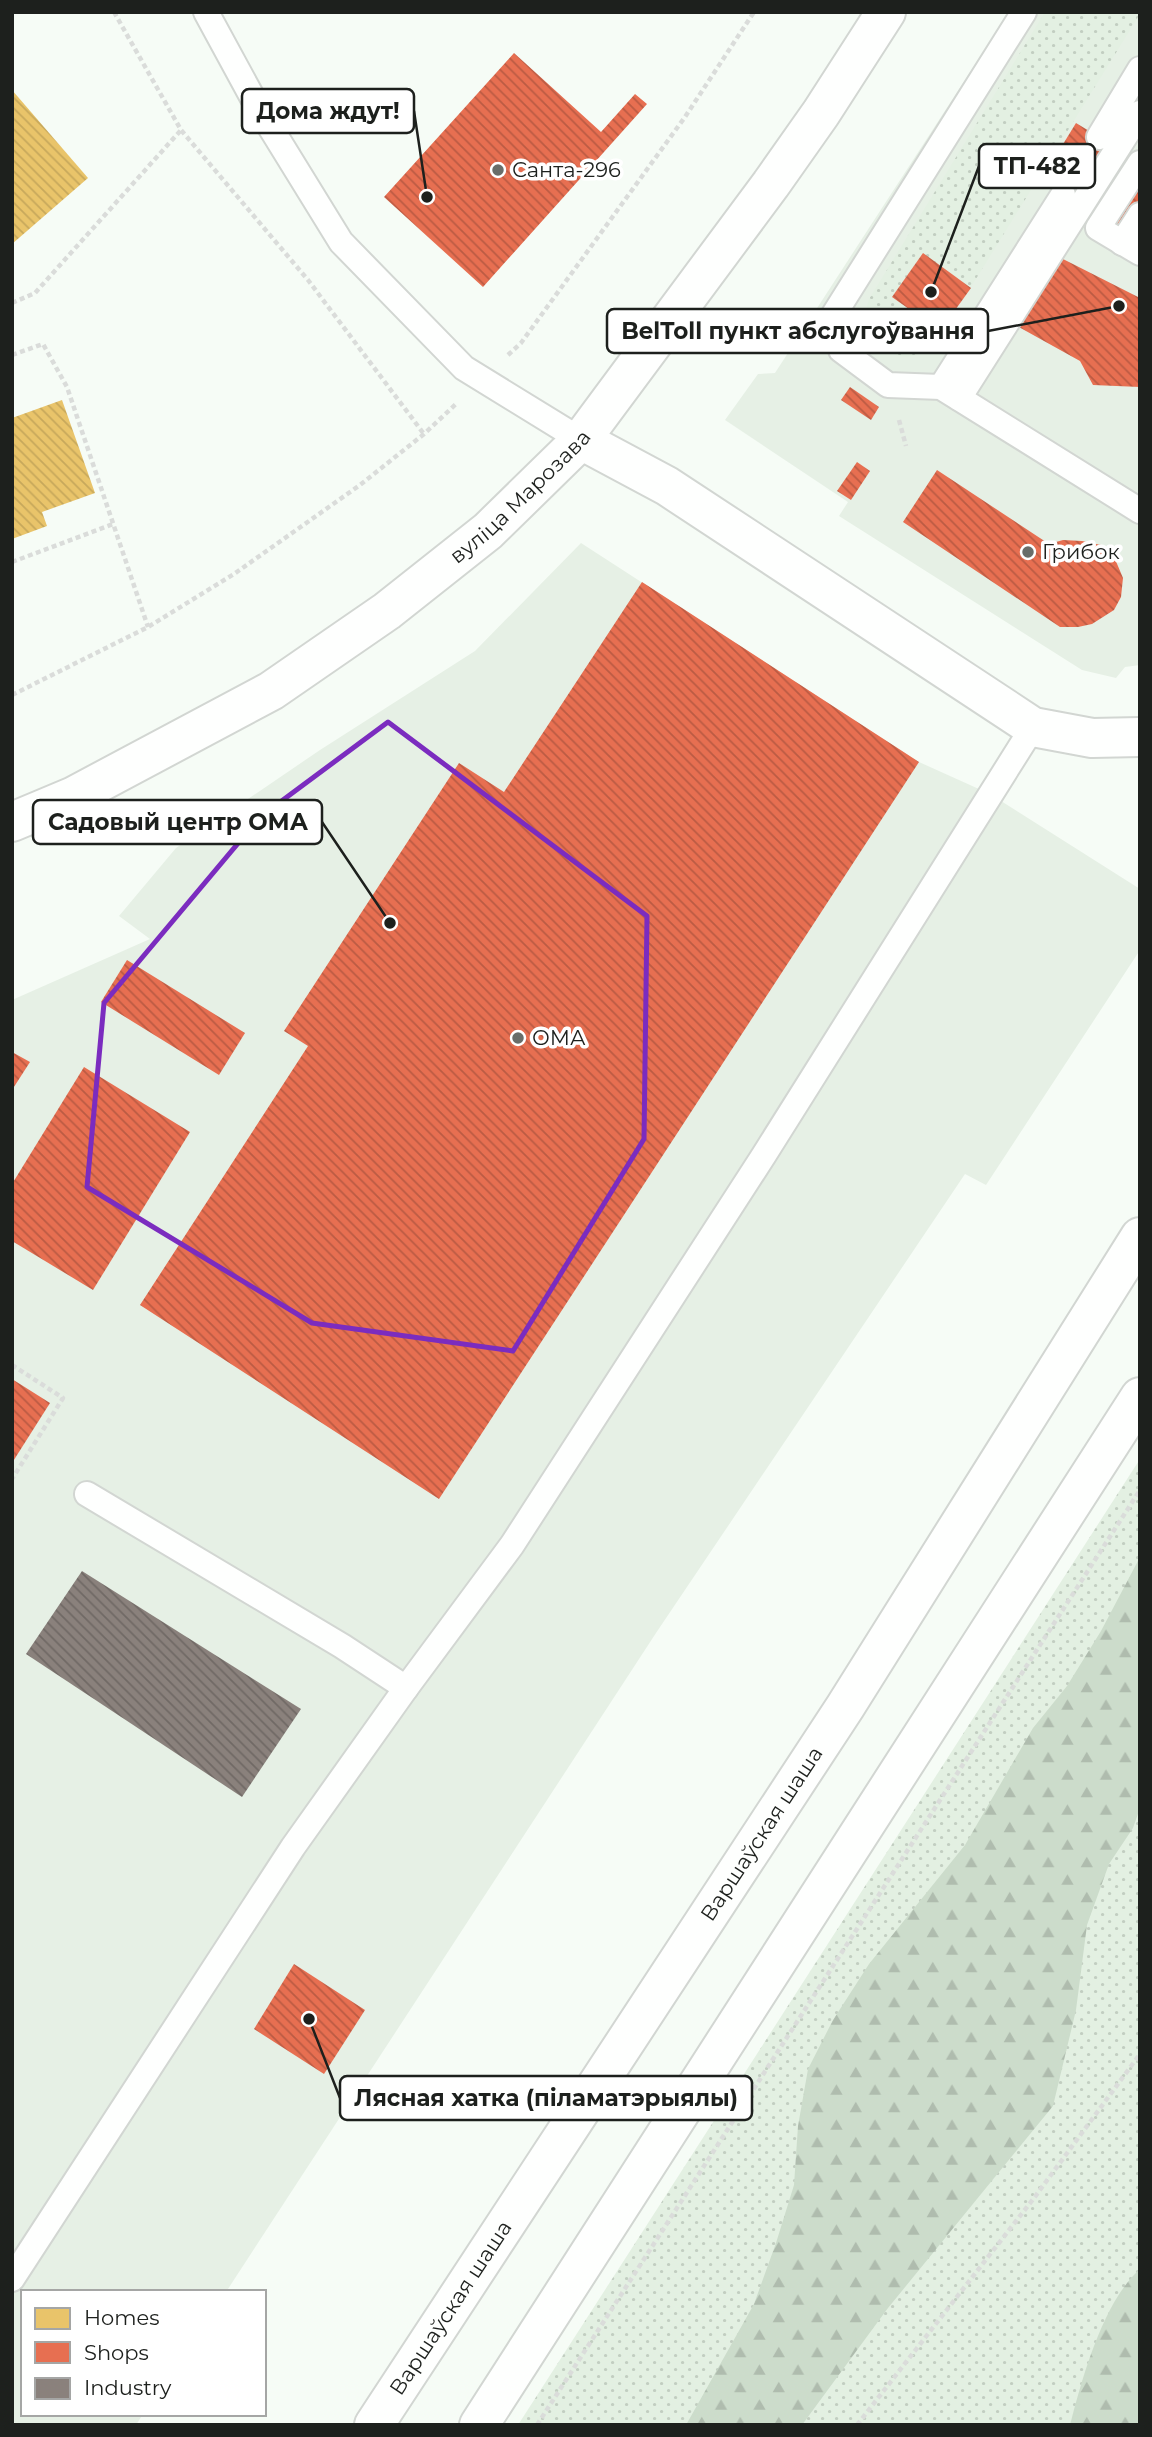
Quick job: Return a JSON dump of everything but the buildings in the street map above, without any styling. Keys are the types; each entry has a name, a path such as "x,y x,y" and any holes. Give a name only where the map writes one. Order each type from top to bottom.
{"main road":[{"name":"вуліца Марозава","path":"12,822 74,796 271,691 387,611 469,546 581,440 771,184 821,113 886,12"},
{"path":"581,440 667,486 1033,727 1092,738 1140,737"},
{"name":"Варшаўская шаша","path":"374,2425 845,1707 1140,1237"},
{"path":"479,2425 1140,1397"}],"lane":[{"path":"206,12 256,104 341,242 464,368 581,440"},
{"path":"1024,12 832,316 841,351 888,385 950,393 1140,511"},
{"path":"1099,137 1140,69"},
{"path":"950,393 1140,113"},
{"path":"1140,163 1098,228 1131,248 1140,215"},
{"path":"950,393 1063,195"},
{"path":"12,2279 293,1847 512,1545 744,1186 1033,727"},
{"path":"86,1494 342,1646 406,1688"}],"path":[{"path":"114,12 181,130 308,280 424,434"},
{"path":"12,695 148,627 234,574 360,485 424,434 521,343 685,117 754,12"},
{"path":"12,303 35,293 181,130"},
{"path":"12,355 43,344 67,387 148,627"},
{"path":"12,562 113,524"},
{"path":"12,1365 63,1398 12,1479"},
{"path":"537,2425 1140,1490"},
{"path":"857,2425 1034,2198 1140,2054"}],"highlighted area":[{"path":"388,722 647,916 644,1139 513,1351 312,1323 87,1187 104,1003 260,817"}],"shaded area":[{"path":"1009,12 1140,12 1140,665 1125,667 1116,678 1082,670 839,516 848,502 725,420 758,374 775,373"},
{"path":"581,543 919,762 990,794 1140,889 1140,950 986,1185 965,1174 656,1633 227,2290 21,2290 21,2416 142,2416 136,2425 12,2425 12,1000 150,939 119,916 176,848 320,750 475,651"}],"green space":[{"path":"1045,12 1140,14 971,287 922,254 892,297 940,331 929,347 919,354 910,357 892,354 876,343 866,326 869,299"},
{"path":"1140,1459 1140,2425 518,2425 1122,1487"},
{"path":"1140,1557 1140,1808 1133,1828 1109,1864 1087,1925 1076,2010 1053,2106 888,2308 802,2425 686,2425 754,2304 794,2185 798,2126 808,2069 833,2020 869,1964 965,1845 1033,1728 1067,1686 1101,1631"},
{"path":"1140,2269 1140,2425 1070,2425 1088,2364 1105,2320 1127,2283"}],"place":[{"name":"Санта-296","path":"498,170"},
{"name":"Дома ждут!","path":"427,197"},
{"name":"ТП-482","path":"931,292"},
{"name":"BelToll пункт абслугоўвання","path":"1119,306"},
{"name":"Грибок","path":"1028,552"},
{"name":"Садовый центр ОМА","path":"390,923"},
{"name":"ОМА","path":"518,1038"},
{"name":"Лясная хатка (піламатэрыялы)","path":"309,2019"}]}
